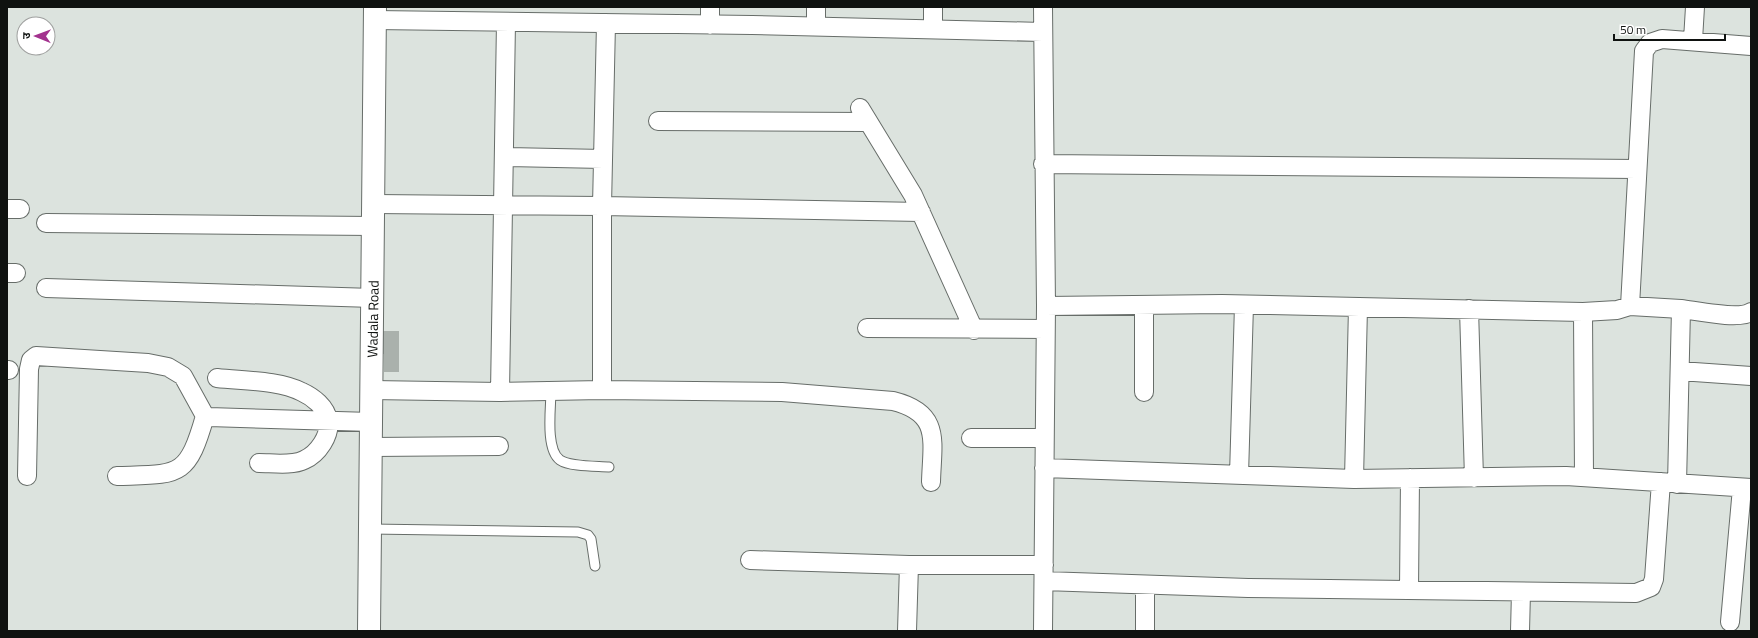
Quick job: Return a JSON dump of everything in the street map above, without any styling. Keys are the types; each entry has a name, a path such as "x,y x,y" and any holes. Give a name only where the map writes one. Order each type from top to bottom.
{"street":[{"path":"816,7 816,26"},
{"path":"933,7 933,29"},
{"path":"1043,7 1043,164 1046,306 1044,631"},
{"path":"1693,40 1695,7"},
{"path":"375,14 506,22 606,23 710,16 816,26 1042,32"},
{"name":"Wadala Road","path":"369,631 375,14"},
{"path":"500,392 506,22"},
{"path":"602,390 602,206 606,23"},
{"path":"1630,306 1644,51 1650,43 1662,39 1693,40 1751,46"},
{"path":"658,121 863,115 922,212 974,330"},
{"path":"504,157 603,159"},
{"path":"1043,164 1637,169"},
{"path":"374,204 602,206 922,212"},
{"path":"46,223 374,226"},
{"path":"46,288 373,298"},
{"path":"1046,306 1244,304 1583,312 1617,310 1630,306 1681,309 1736,315 1747,315 1751,312"},
{"path":"1239,475 1244,304"},
{"path":"1144,305 1144,392"},
{"path":"1354,478 1358,307"},
{"path":"1469,309 1474,478"},
{"path":"750,560 909,565 1044,573 1145,585 1636,593 1651,587 1654,579 1669,483 1680,371 1681,309"},
{"path":"1583,312 1584,477"},
{"path":"868,328 974,330 1045,329"},
{"path":"27,476 29,369 31,360 36,356 44,355 140,362 168,367 183,376 205,416 193,452 183,466 167,474 117,476"},
{"path":"1680,371 1751,376"},
{"path":"217,378 294,388 318,403 329,421 324,441 318,450 304,461 259,463"},
{"path":"372,390 500,392 602,390 782,392 893,402 904,404 917,411 927,419 931,430 931,482"},
{"path":"205,416 217,418 371,422"},
{"path":"971,438 1044,438"},
{"path":"371,447 499,446"},
{"path":"1044,468 1354,478 1584,477 1746,488 1730,622"},
{"path":"1410,478 1410,590"},
{"path":"907,631 909,565"},
{"path":"1145,585 1145,631"},
{"path":"1520,631 1521,592"}],"lane":[{"path":"551,391 552,447 560,460 567,463 609,467"},
{"path":"370,529 574,531 588,535 591,539 595,566"}],"building":[{"path":"378,331 399,331 399,372 384,372 384,354 378,354"}]}
